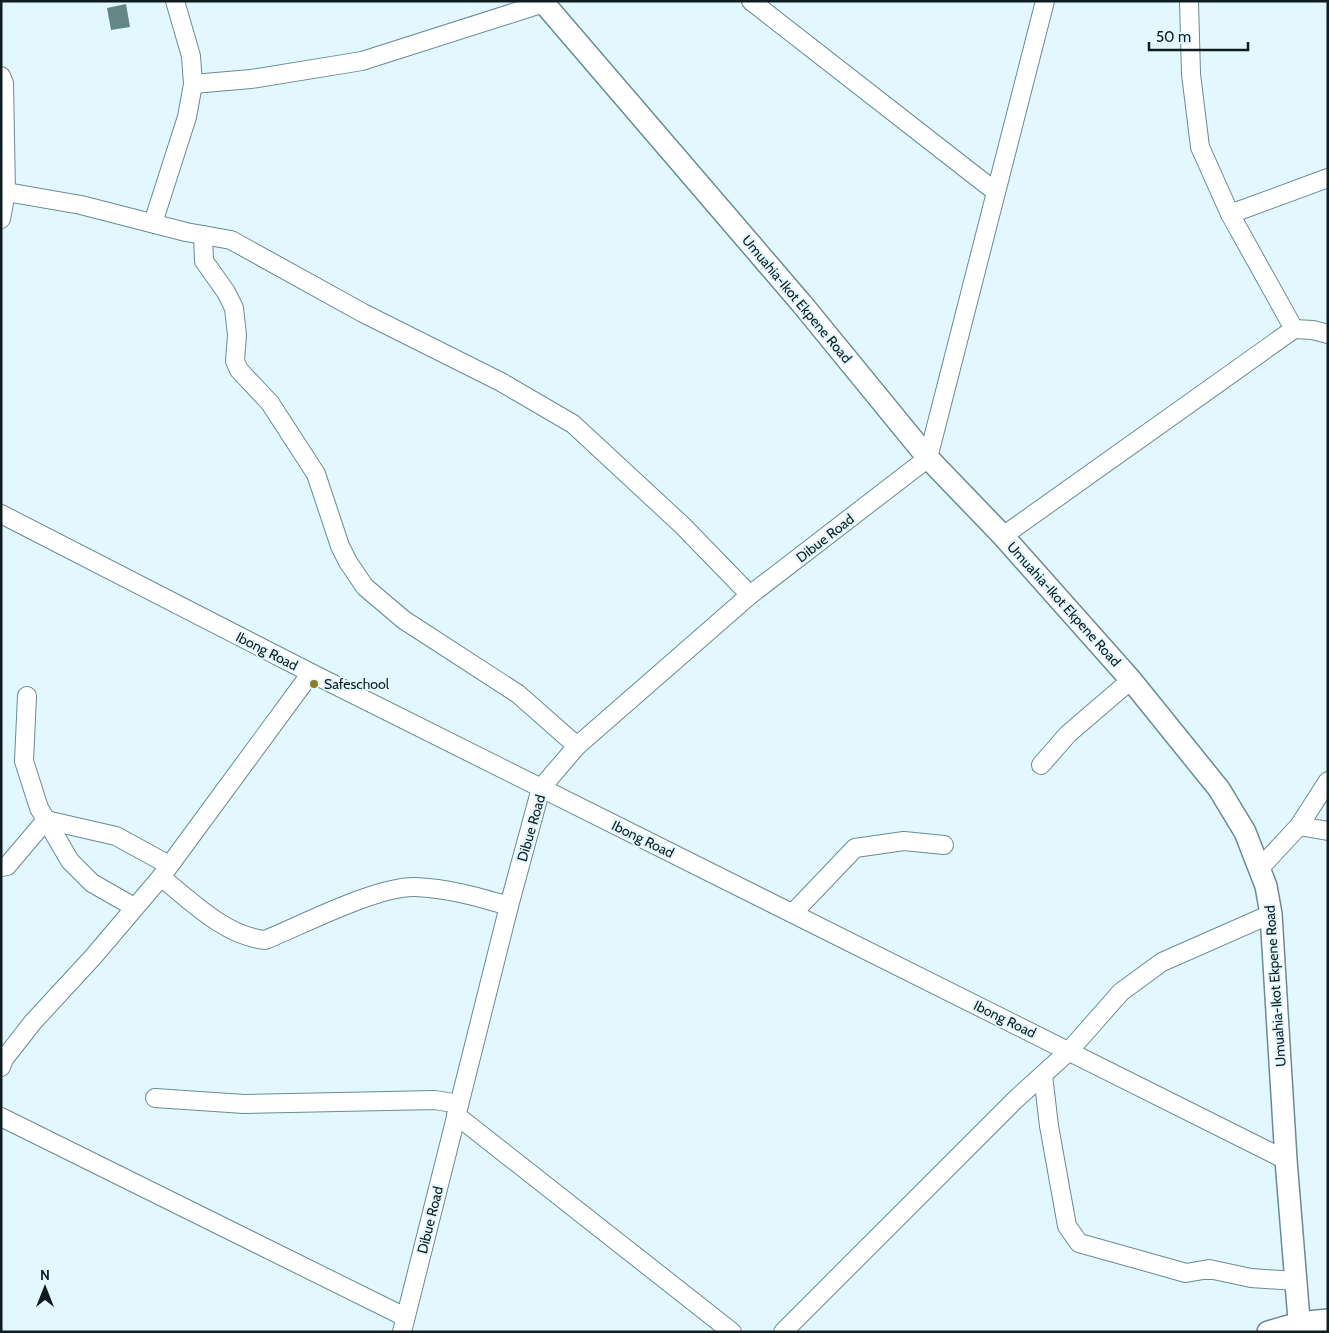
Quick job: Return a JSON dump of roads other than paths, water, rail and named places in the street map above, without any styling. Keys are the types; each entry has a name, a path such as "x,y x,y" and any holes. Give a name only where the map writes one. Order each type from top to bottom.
{"main road":[{"name":"Umuahia-Ikot Ekpene Road","path":"543,2 802,304 928,458 1003,536 1131,680 1232,808 1245,832 1266,886 1271,914 1286,1160 1299,1327"},
{"path":"1268,1332 1328,1320"}],"street":[{"path":"153,223 187,117 193,84 191,56 176,1"},
{"path":"751,1 996,192"},
{"path":"928,458 1045,1"},
{"path":"1189,1 1192,74 1200,147 1230,214 1294,329"},
{"path":"193,84 251,79 362,61 543,2"},
{"path":"1,76 4,83 1,218"},
{"path":"1230,214 1328,178"},
{"path":"3,192 82,205 203,235 231,240 363,313 500,382 573,424 682,526 750,596"},
{"path":"203,235 204,261 226,292 234,308 237,335 235,361 239,370 270,403 316,474 340,546 365,587 404,620 518,694 576,746"},
{"path":"1003,536 1294,329 1313,330 1328,334"},
{"name":"Dibue Road","path":"403,1325 509,906 542,788 576,746 750,596 928,458"},
{"name":"Ibong Road","path":"1,514 311,673 1286,1160"},
{"path":"1,1067 4,1059 33,1022 93,957 165,871 311,673"},
{"path":"1041,765 1068,734 1131,680"},
{"path":"27,696 24,761 39,808 70,861 92,882 134,907"},
{"path":"1259,869 1299,826 1328,781"},
{"path":"46,820 116,836 165,871 199,908 234,931 252,939 265,940 380,894 414,887 464,894 509,906"},
{"path":"1,866 7,866 46,820"},
{"path":"1299,826 1328,831"},
{"path":"793,913 855,848 904,841 944,844"},
{"path":"783,1332 1009,1106 1069,1051 1121,992 1162,962 1271,914"},
{"path":"1043,1076 1067,1226 1079,1243 1186,1273 1209,1269 1251,1278 1296,1281"},
{"path":"155,1098 244,1104 435,1100 458,1110 732,1332"},
{"path":"1,1117 403,1325"}],"place":[{"name":"Safeschool","path":"314,684"}]}
